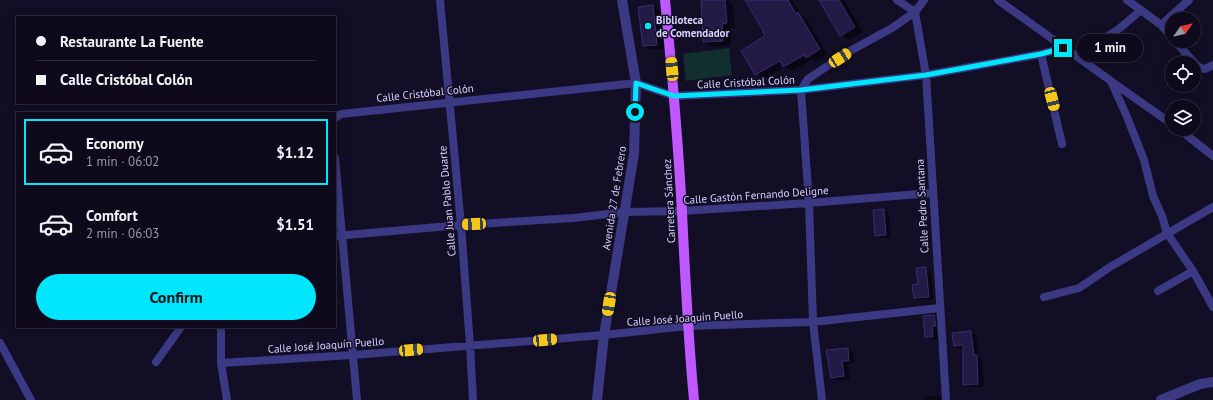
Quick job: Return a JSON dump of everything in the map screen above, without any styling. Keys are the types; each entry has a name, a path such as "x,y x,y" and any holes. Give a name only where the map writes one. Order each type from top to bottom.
{"main road":[{"name":"Carretera Sánchez","path":"665,0 674,96 682,212 687,326 694,400"}],"street":[{"name":"Calle Juan Pablo Duarte","path":"440,0 461,225 473,400"},
{"name":"Avenida 27 de Febrero","path":"597,400 604,335 634,154 636,83 622,0"},
{"path":"897,0 915,12"},
{"path":"822,400 813,322 809,203 801,90 808,79 850,52 892,28 915,12 924,0"},
{"path":"998,0 1063,48 1078,56 1165,119"},
{"path":"1127,0 1165,29"},
{"path":"1161,25 1189,0"},
{"path":"1078,56 1120,28 1141,10"},
{"name":"Calle Pedro Santana","path":"915,12 926,75 932,193 946,400"},
{"name":"Calle Cristóbal Colón","path":"336,117 341,114 636,83 674,96 801,90 926,75 1041,54 1063,48"},
{"path":"1181,48 1198,67 1205,69 1213,66"},
{"path":"1041,54 1062,144"},
{"path":"1111,81 1144,160 1153,196 1162,216 1167,233 1193,271 1213,307"},
{"path":"1188,136 1213,156"},
{"path":"336,184 338,235 357,400"},
{"name":"Calle Gastón Fernando Deligne","path":"338,235 574,218 624,212 682,212 932,193"},
{"path":"1044,297 1079,288 1110,266 1213,207"},
{"path":"1158,291 1193,271"},
{"name":"Calle José Joaquín Puello","path":"221,363 353,355 604,335 687,326 813,322 940,308"},
{"path":"156,362 180,328"},
{"path":"221,328 221,363 227,400"},
{"path":"0,343 31,400"},
{"path":"1161,400 1200,384 1213,382"}],"green space":[{"path":"729,48 732,75 686,81 683,54"}],"building":[{"path":"701,0 725,0 727,23 722,24 723,41 703,42"},
{"path":"745,0 788,0 796,14 798,12 820,49 806,58 804,55 783,67 780,61 755,75 741,51 765,36"},
{"path":"819,0 839,0 855,27 840,36"},
{"name":"Biblioteca de Comendador","path":"653,5 657,45 643,46 638,7"},
{"path":"884,209 886,235 875,236 873,210"},
{"path":"926,267 929,297 914,298 912,285 918,284 916,268"},
{"path":"934,315 936,326 932,326 933,337 925,337 923,316"},
{"path":"971,331 974,355 977,355 978,384 963,385 963,345 954,346 952,333"},
{"path":"848,348 849,361 842,361 844,376 831,378 826,350"}],"place":[{"name":"Biblioteca de Comendador","path":"648,26"}],"route":[{"path":"635,112 636,83 674,96 801,90 926,75 1041,54 1063,48"}]}
